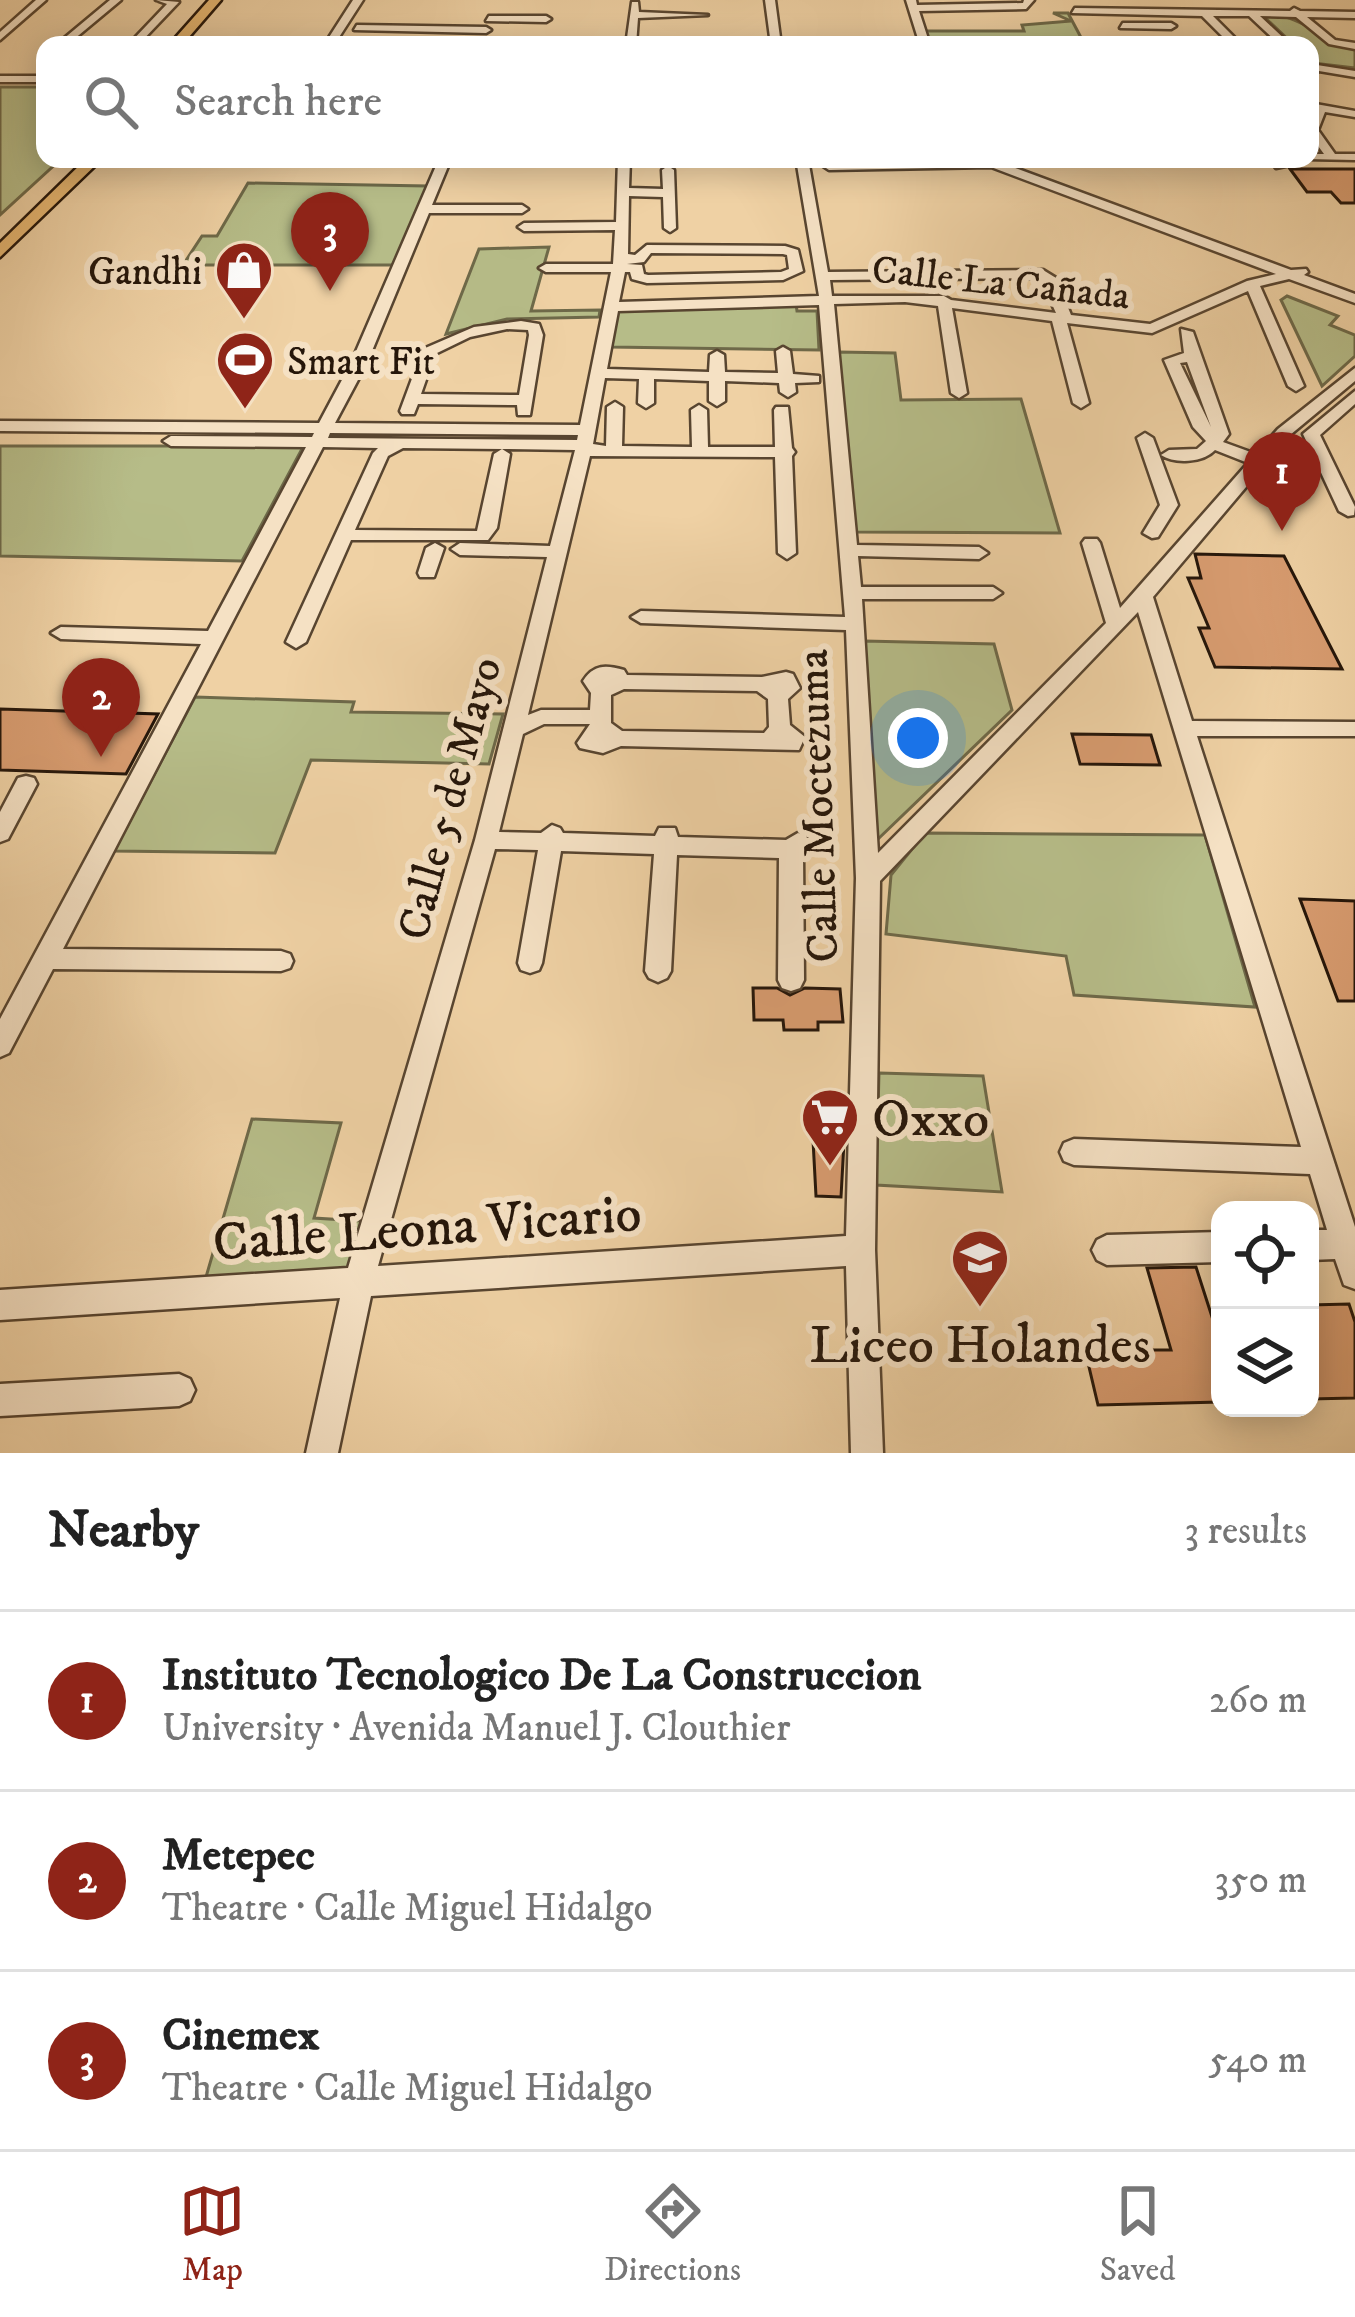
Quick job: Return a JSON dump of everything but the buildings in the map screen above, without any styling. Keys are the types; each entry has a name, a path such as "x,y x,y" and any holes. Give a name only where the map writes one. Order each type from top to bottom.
{"main road":[{"path":"183,36 215,0"},
{"path":"197,36 228,0"},
{"path":"0,229 63,168"},
{"path":"0,252 86,168"}],"street":[{"path":"0,37 40,0"},
{"path":"73,36 116,0"},
{"path":"142,36 174,2 160,0"},
{"path":"335,36 358,0"},
{"path":"632,36 636,0"},
{"path":"770,0 785,36"},
{"path":"777,36 782,0"},
{"path":"922,36 912,4 999,9 1026,6 1028,0"},
{"path":"484,36 494,5 542,5"},
{"path":"1075,11 1354,15"},
{"path":"1156,11 1180,36"},
{"path":"1204,11 1228,36"},
{"path":"1249,11 1276,36"},
{"path":"1294,11 1332,42 1355,46"},
{"path":"1088,12 1104,36"},
{"path":"1332,42 1354,15"},
{"path":"358,28 545,19"},
{"path":"634,20 701,20"},
{"path":"1098,26 1171,26"},
{"path":"376,36 380,28"},
{"path":"1319,69 1355,74"},
{"path":"0,82 36,78"},
{"path":"1319,107 1353,109"},
{"path":"1319,139 1332,157"},
{"path":"1319,157 1355,157"},
{"path":"0,1045 322,434 442,168"},
{"name":"Calle 5 de Mayo","path":"322,1453 359,1281 487,834 526,717 556,552 586,441 620,263 623,168"},
{"name":"Calle Moctezuma","path":"803,168 826,299 856,624 868,878 860,1250 867,1453"},
{"path":"1013,168 1355,295"},
{"path":"668,170 670,227"},
{"path":"622,192 668,193"},
{"path":"427,209 522,209"},
{"path":"524,226 623,226"},
{"path":"545,268 620,263 639,259 647,249 785,250 794,254 796,271 789,275 647,279 637,276 637,268 620,263"},
{"path":"912,256 919,275"},
{"path":"1000,256 1009,275"},
{"name":"Calle La Cañada","path":"610,307 944,300 1152,329 1252,284 1295,273"},
{"path":"820,276 877,283 919,275 1043,274 1049,278 1062,318 1081,403"},
{"path":"961,275 968,296"},
{"path":"1252,284 1296,386"},
{"path":"944,300 959,393"},
{"path":"446,428 469,408 526,406 534,327 469,334 428,352 411,405 469,408"},
{"path":"1186,332 1220,425 1212,445"},
{"path":"784,351 787,553"},
{"path":"717,355 717,400"},
{"path":"600,371 660,369 680,378"},
{"path":"600,371 680,378 814,379"},
{"path":"868,878 1116,625 1255,464 1355,373"},
{"path":"646,403 647,374"},
{"path":"1348,511 1311,434 1355,395"},
{"path":"613,444 615,407"},
{"path":"469,408 484,435"},
{"path":"699,410 700,452"},
{"path":"0,426 58,433 322,434 446,428 509,442 586,441 700,452 788,452"},
{"path":"0,440 58,433"},
{"path":"322,434 364,442 484,435"},
{"path":"1145,438 1168,496 1167,514 1152,532"},
{"path":"364,442 381,454"},
{"path":"296,642 381,454 401,442"},
{"path":"345,535 482,536 509,442"},
{"path":"1169,455 1212,445 1255,464"},
{"path":"1167,514 1199,528"},
{"path":"1091,544 1116,625"},
{"path":"393,547 556,552"},
{"path":"427,573 435,548"},
{"path":"849,550 979,553"},
{"path":"853,593 994,593"},
{"path":"1143,596 1351,1259"},
{"path":"641,617 856,624"},
{"path":"61,633 214,638"},
{"path":"526,717 606,727 775,735 770,690 621,682 601,692 606,727"},
{"path":"1187,728 1355,729"},
{"path":"0,833 26,784"},
{"path":"487,834 791,849 791,980"},
{"path":"530,963 552,837"},
{"path":"658,971 667,840"},
{"path":"45,959 281,961"},
{"path":"1074,1152 1320,1161"},
{"path":"1107,1250 1211,1247"},
{"path":"1319,1248 1351,1259"},
{"name":"Calle Leona Vicario","path":"0,1305 860,1250"},
{"path":"0,1400 179,1390"}],"green space":[{"path":"1053,13 1068,13 1080,36 926,36 925,31 1024,31 1022,25 1071,21"},
{"path":"1260,13 1286,17 1355,47 1355,68 1319,64 1319,36 1284,36"},
{"path":"0,87 36,87 36,168 51,168 0,215"},
{"path":"248,183 427,186 396,265 183,265 202,236 217,236"},
{"path":"549,247 531,311 600,310 599,317 507,319 446,334 479,249"},
{"path":"1287,296 1338,316 1330,325 1355,335 1355,356 1322,386 1281,300"},
{"path":"796,304 797,311 817,311 819,350 611,347 617,309"},
{"path":"838,352 895,353 901,400 1021,399 1060,533 855,532"},
{"path":"0,446 303,447 242,561 0,556"},
{"path":"864,641 994,644 1012,710 876,841"},
{"path":"195,697 354,702 351,712 503,714 489,764 311,760 275,853 114,851"},
{"path":"925,833 1205,835 1255,1007 1074,995 1066,956 886,934 891,875"},
{"path":"879,1073 983,1076 1002,1192 876,1185"},
{"path":"252,1119 341,1123 314,1218 361,1221 350,1271 206,1277"}],"place":[{"name":"Cinemex","path":"330,291"},
{"name":"Gandhi","path":"244,321"},
{"name":"Smart Fit","path":"245,411"},
{"name":"Instituto Tecnologico De La Construccion","path":"1282,531"},
{"name":"Metepec","path":"101,757"},
{"name":"Oxxo","path":"830,1168"},
{"name":"Liceo Holandes","path":"980,1309"}]}
